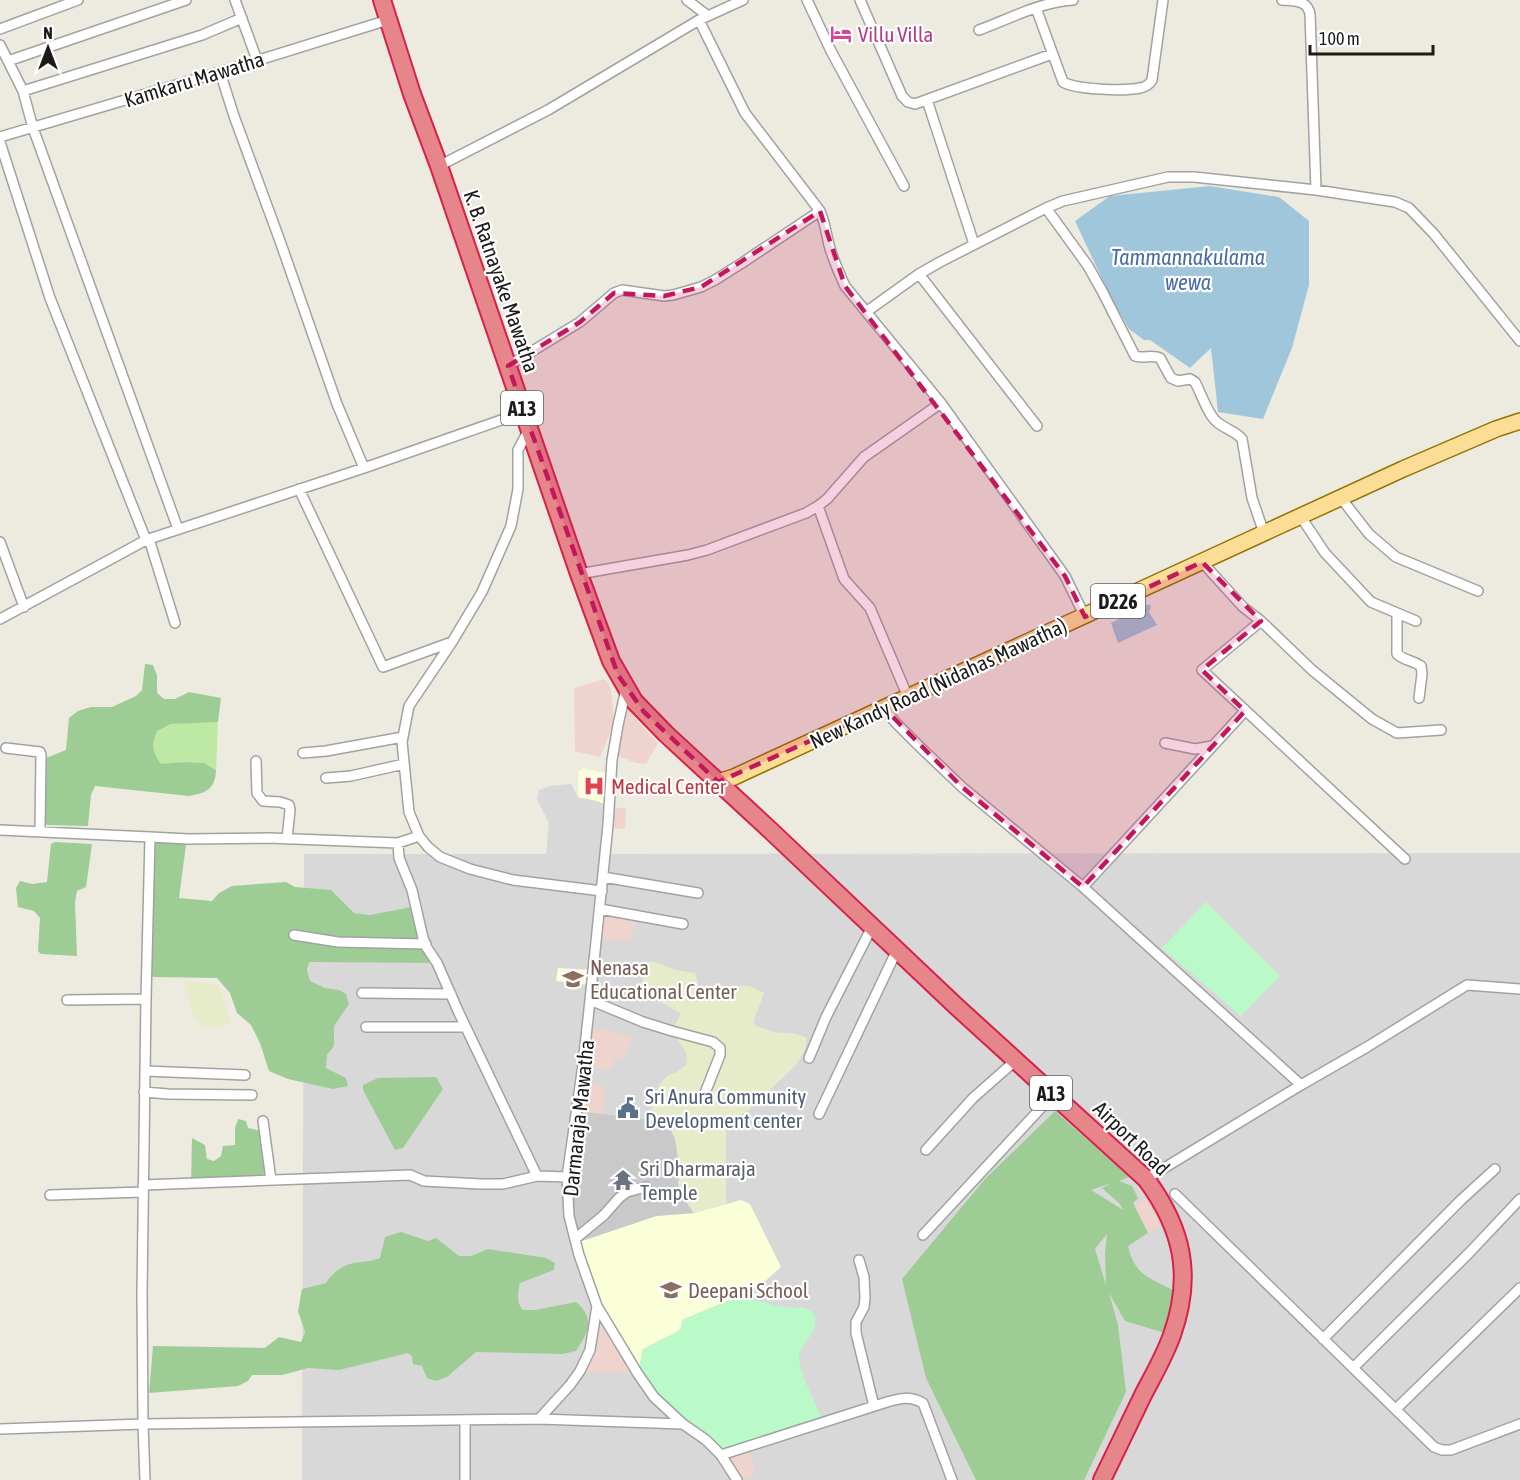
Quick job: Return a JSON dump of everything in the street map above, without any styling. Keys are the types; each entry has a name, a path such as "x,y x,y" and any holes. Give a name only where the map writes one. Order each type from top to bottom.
{"highway":[{"name":"K. B. Ratnayake Mawatha","path":"382,0 412,94 608,652 618,675 634,701 654,723 718,782"},
{"name":"Airport Road","path":"718,782 1146,1179 1164,1206 1177,1233 1183,1265 1182,1295 1178,1316 1166,1350 1102,1480"}],"main road":[{"name":"New Kandy Road (Nidahas Mawatha)","path":"718,782 752,769 1085,617 1403,469 1520,421"}],"street":[{"path":"0,29 78,0"},
{"path":"8,61 186,0"},
{"path":"235,0 257,60"},
{"path":"687,0 703,18 745,113 820,212 829,245 845,286 941,404 1065,576 1085,617"},
{"path":"439,166 548,110 703,18 743,0"},
{"path":"807,0 831,51 904,186"},
{"path":"860,0 902,96 908,102 915,104 1052,54"},
{"path":"979,30 1036,8 1073,0"},
{"path":"1036,8 1063,82 1070,86 1126,89 1149,85 1152,80 1162,0"},
{"path":"1282,0 1300,1 1309,8 1316,190"},
{"path":"22,91 202,35 242,18"},
{"name":"Kamkaru Mawatha","path":"0,137 388,20"},
{"path":"0,45 22,91 33,128 178,529"},
{"path":"220,72 334,394 364,468"},
{"path":"927,100 974,244"},
{"path":"0,142 50,298 148,540 175,623"},
{"path":"866,312 919,274 974,244 1063,201 1149,180 1194,177 1316,190 1395,202 1408,208 1434,234 1520,341"},
{"path":"1046,208 1088,266 1135,356 1160,358 1171,378 1178,381 1190,379 1196,382 1213,419 1242,439 1252,498 1264,533"},
{"path":"508,366 580,322 615,293 622,290 664,296 701,287 820,212"},
{"path":"919,274 1037,426"},
{"path":"579,574 707,550 795,517 827,499 864,456 941,404"},
{"path":"0,619 148,540 524,412"},
{"path":"530,429 518,450 518,489 511,526 482,592 409,706 402,742 409,812 419,836 440,857 470,869 513,880 602,891"},
{"path":"299,489 383,666 452,642"},
{"path":"1341,498 1369,534 1396,556 1478,591"},
{"path":"818,506 844,579 870,608 908,697"},
{"path":"1301,517 1325,553 1371,602 1416,621"},
{"path":"0,542 24,607"},
{"path":"1202,562 1243,607 1262,621 1312,670 1372,719 1397,733 1441,730"},
{"path":"1397,613 1397,654 1404,660 1413,661 1421,666 1419,698"},
{"path":"1262,621 1202,670 1405,859"},
{"name":"Darmaraja Mawatha","path":"539,1419 580,1371 590,1350 597,1306 568,1216 567,1177 582,1074 602,891 612,760 626,688"},
{"path":"884,708 911,738 962,787 1083,886 1301,1085"},
{"path":"1083,886 1245,711"},
{"path":"303,753 403,737"},
{"path":"1165,742 1195,749 1212,746"},
{"path":"6,748 40,752 40,832"},
{"path":"256,761 257,793 264,801 290,805 287,839"},
{"path":"326,778 351,776 404,764"},
{"path":"0,830 150,837 398,843 419,836"},
{"path":"145,1480 143,1189 150,837"},
{"path":"398,843 399,858 412,890 426,944 537,1176"},
{"path":"603,877 698,893"},
{"path":"600,909 683,924"},
{"path":"809,1058 826,1017 872,927"},
{"path":"294,934 338,942 426,944"},
{"path":"819,1114 897,950"},
{"path":"1146,1179 1467,985 1520,989"},
{"path":"362,993 451,994"},
{"path":"67,1000 146,999"},
{"path":"590,1000 643,1022 713,1042 720,1048 720,1055 705,1093"},
{"path":"366,1027 465,1026"},
{"path":"926,1150 973,1098 1016,1060"},
{"path":"145,1071 245,1075"},
{"path":"144,1092 252,1095"},
{"path":"923,1235 1053,1095"},
{"path":"263,1121 271,1180"},
{"path":"1323,1339 1495,1168"},
{"path":"50,1195 271,1180 410,1175 424,1181 503,1184 537,1176 567,1177"},
{"path":"575,1239 627,1192 646,1187"},
{"name":"Airport Road","path":"1175,1194 1434,1447 1451,1450 1520,1425"},
{"path":"1353,1368 1520,1199"},
{"path":"859,1260 864,1277 865,1298 864,1307 856,1322 856,1333 874,1406"},
{"path":"1396,1409 1520,1288"},
{"path":"597,1306 654,1397 682,1424 706,1440 721,1455 737,1480"},
{"path":"721,1455 902,1397 923,1403 952,1480"},
{"path":"0,1429 143,1424 539,1419 682,1424"},
{"path":"465,1420 465,1480"}],"highlighted area":[{"path":"820,211 845,286 1065,576 1085,617 1202,562 1261,621 1202,670 1245,711 1083,887 962,787 884,708 718,782 644,712 618,675 508,366 580,322 614,293 664,296 701,287"}],"shaded area":[{"path":"604,679 611,689 614,724 600,757 575,751 574,688"},
{"path":"626,706 658,743 646,764 618,756"},
{"name":"Medical Center","path":"583,768 611,774 609,806 578,797 578,772"},
{"path":"571,784 578,797 609,806 605,854 1520,853 1520,1480 302,1480 304,854 546,854 549,823 537,799 539,790"},
{"path":"609,806 626,809 625,828 618,829 608,825"},
{"path":"600,909 636,919 631,941 596,939"},
{"path":"648,962 656,962 675,970 695,973 700,992 715,1000 724,1000 729,986 749,986 764,993 754,1025 773,1032 796,1034 807,1038 804,1052 796,1065 748,1111 734,1117 726,1129 726,1204 694,1213 681,1194 678,1184 680,1170 675,1139 668,1122 647,1118 651,1114 654,1097 660,1084 667,1076 687,1064 686,1052 672,1031 681,1014 643,991 641,986"},
{"name":"Nenasa Educational Center","path":"558,968 592,970 589,985 556,981"},
{"path":"186,981 218,985 231,1021 220,1028 204,1027 195,1020 184,985"},
{"path":"588,1026 632,1037 624,1058 616,1058 612,1067 607,1070 583,1065"},
{"path":"581,1084 602,1085 605,1090 604,1114 576,1111"},
{"name":"Sri Dharmaraja Temple","path":"576,1111 668,1122 675,1139 680,1170 678,1184 681,1194 694,1213 656,1216 576,1243 569,1216"},
{"path":"1147,1194 1166,1223 1148,1233 1134,1208"},
{"name":"Deepani School","path":"741,1200 750,1204 781,1267 763,1283 737,1297 682,1320 681,1329 677,1332 643,1349 638,1374 597,1306 576,1243 656,1216 694,1213"},
{"path":"597,1306 638,1374 580,1371"},
{"path":"748,1447 755,1471 751,1477 737,1480 721,1455"}],"green space":[{"path":"145,664 153,665 157,675 157,693 164,699 175,699 189,692 221,698 218,722 171,724 157,731 153,745 161,764 204,763 216,770 212,786 201,793 189,796 95,786 91,795 88,826 47,825 41,801 44,765 46,758 66,750 69,718 78,711 91,707 112,707 136,696 142,690"},
{"path":"218,722 216,770 204,763 185,762 161,765 153,748 157,731 171,724"},
{"path":"148,837 187,837 179,898 212,901 219,893 232,886 286,882 295,887 331,890 354,913 370,915 416,906 437,963 309,962 307,970 310,981 346,994 349,1004 334,1026 334,1046 327,1055 326,1068 346,1078 348,1086 333,1089 288,1079 269,1071 260,1043 251,1025 237,1013 230,993 217,978 154,977 146,974"},
{"path":"55,842 92,844 86,887 77,891 75,902 77,956 41,954 38,951 40,918 34,911 18,907 16,888 20,881 32,884 47,882 51,844"},
{"path":"1206,902 1280,976 1241,1016 1162,948"},
{"path":"436,1077 443,1089 403,1148 395,1150 363,1090 363,1085 378,1078"},
{"path":"1055,1111 1129,1177 1119,1181 1132,1186 1138,1198 1133,1203 1148,1233 1128,1246 1131,1256 1139,1270 1145,1275 1175,1291 1165,1333 1125,1321 1109,1293 1118,1325 1126,1392 1084,1480 976,1480 926,1378 902,1279 985,1179","holes":["1112,1183 1102,1188 1120,1204 1123,1210 1091,1190","1107,1234 1105,1253 1106,1285 1095,1249"]},
{"path":"238,1119 246,1121 248,1128 261,1131 267,1180 191,1184 192,1138 205,1145 207,1159 214,1161 221,1156 223,1146 235,1145 235,1128"},
{"path":"401,1232 428,1241 436,1238 459,1256 471,1256 488,1249 546,1258 555,1263 554,1270 520,1283 518,1301 523,1310 576,1302 586,1314 588,1325 576,1351 563,1354 476,1352 447,1377 436,1381 427,1378 422,1366 413,1364 412,1356 408,1353 339,1370 308,1368 282,1375 252,1375 248,1381 238,1386 149,1393 153,1346 265,1348 279,1337 301,1342 305,1332 298,1311 302,1289 326,1283 334,1273 345,1266 380,1258 385,1237"},
{"path":"737,1297 780,1306 804,1308 814,1314 815,1326 799,1358 805,1381 825,1423 721,1455 683,1424 638,1374 643,1349 677,1332 681,1329 682,1320"}],"water":[{"name":"Tammannakulama wewa","path":"1210,186 1279,197 1309,221 1309,285 1292,348 1263,419 1218,412 1211,348 1190,368 1150,340 1144,340 1129,329 1112,300 1075,221 1110,196"},
{"path":"1149,604 1151,607 1149,612 1157,625 1118,643 1111,623"}],"place":[{"name":"Villu Villa","path":"841,34"},
{"name":"Medical Center","path":"594,786"},
{"name":"Nenasa Educational Center","path":"573,979"},
{"name":"Sri Anura Community Development center","path":"628,1108"},
{"name":"Sri Dharmaraja Temple","path":"623,1180"},
{"name":"Deepani School","path":"671,1290"}]}
